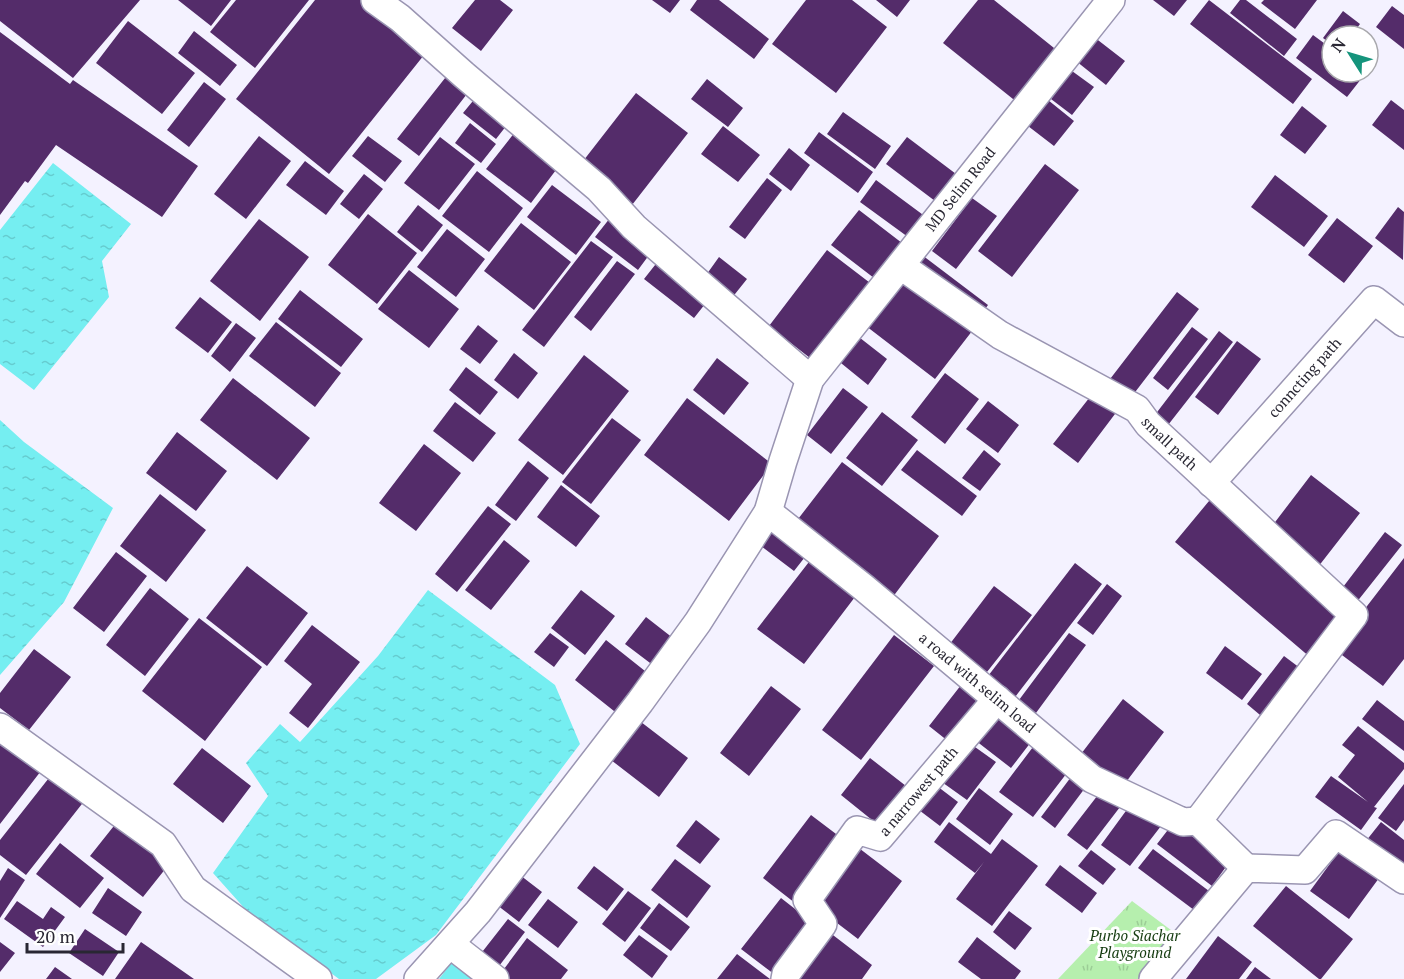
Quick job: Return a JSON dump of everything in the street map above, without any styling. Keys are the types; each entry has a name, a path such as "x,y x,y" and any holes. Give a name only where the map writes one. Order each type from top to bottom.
{"street":[{"path":"375,0 400,18 599,189 634,227 810,379 768,512 698,622 640,702 478,912 418,979"},
{"name":"MD Selim Road","path":"810,379 1111,0"},
{"name":"small path","path":"901,266 1000,335 1137,409 1148,424 1354,615 1198,821"},
{"name":"conncting path","path":"1211,483 1374,300 1404,322"},
{"name":"a road with selim load","path":"768,512 863,587 1092,779 1183,822 1198,821"},
{"name":"a narrowest path","path":"785,979 786,974 824,924 807,900 856,830 880,837 997,699"},
{"path":"0,727 163,844 193,889 318,979"},
{"path":"1198,821 1246,868 1305,870 1336,834 1404,880"},
{"path":"1153,979 1246,868"},
{"path":"450,944 495,979"}],"green space":[{"name":"Purbo Siachar Playground","path":"1132,901 1183,939 1151,979 1058,979"}],"water":[{"path":"53,163 131,224 102,261 109,297 34,390 0,364 0,230"},
{"path":"0,420 24,442 113,508 64,602 0,675"},
{"path":"428,590 555,685 580,744 436,935 376,979 339,979 246,910 213,873 268,796 246,763 280,724 300,742 378,656"},
{"path":"453,961 475,979 439,979"}],"building":[{"path":"0,0 140,0 73,78 0,21"},
{"path":"178,0 231,0 211,26"},
{"path":"236,0 309,0 255,68 210,32"},
{"path":"315,0 366,0 428,50 329,174 236,99"},
{"path":"475,0 500,0 513,10 481,51 452,28"},
{"path":"652,0 680,0 670,13"},
{"path":"697,0 719,0 769,39 754,59 690,10"},
{"path":"806,0 852,0 887,27 836,93 772,44"},
{"path":"876,0 910,0 897,17"},
{"path":"978,0 994,0 1059,52 1018,103 943,43"},
{"path":"1153,0 1187,0 1174,16"},
{"path":"1209,0 1312,79 1293,104 1190,24"},
{"path":"1240,0 1246,0 1297,39 1284,56 1230,13"},
{"path":"1264,0 1317,0 1295,29 1261,3"},
{"path":"1392,6 1404,15 1404,49 1380,30 1378,24"},
{"path":"1343,11 1360,24 1333,24"},
{"path":"128,21 195,73 162,114 96,63"},
{"path":"194,31 237,65 220,86 178,53"},
{"path":"0,32 70,84 73,80 198,166 162,217 56,145 28,183 25,181 0,215"},
{"path":"1313,35 1320,40 1320,76 1296,58"},
{"path":"1094,37 1125,61 1106,85 1076,61"},
{"path":"1072,71 1094,87 1072,115 1051,99"},
{"path":"449,73 470,90 419,156 397,139"},
{"path":"707,79 743,108 728,127 691,99"},
{"path":"204,82 226,99 189,147 167,130"},
{"path":"1330,84 1357,84 1347,97"},
{"path":"636,93 688,133 632,205 580,165"},
{"path":"477,96 510,121 496,139 463,113"},
{"path":"1048,100 1074,121 1054,146 1028,126"},
{"path":"1391,100 1404,110 1404,150 1372,125"},
{"path":"1302,106 1327,126 1305,154 1280,135"},
{"path":"843,112 891,146 875,169 827,134"},
{"path":"470,123 496,144 481,163 455,143"},
{"path":"723,126 760,155 738,182 701,154"},
{"path":"515,132 559,166 531,203 486,169"},
{"path":"819,132 873,172 858,193 804,153"},
{"path":"259,136 291,161 246,219 214,194"},
{"path":"368,136 402,161 385,182 352,156"},
{"path":"440,137 475,164 439,210 404,183"},
{"path":"907,137 964,180 943,207 886,164"},
{"path":"789,148 810,165 791,191 769,174"},
{"path":"305,161 344,191 326,215 286,185"},
{"path":"1045,164 1079,190 1012,277 978,251"},
{"path":"477,171 523,208 489,252 442,216"},
{"path":"364,174 383,189 359,219 340,204"},
{"path":"1275,175 1328,216 1304,247 1251,207"},
{"path":"767,178 782,190 745,239 729,227"},
{"path":"876,180 934,223 919,245 860,202"},
{"path":"552,185 601,222 576,255 527,217"},
{"path":"972,198 997,216 956,269 932,251"},
{"path":"418,205 443,225 422,252 397,232"},
{"path":"1398,207 1404,212 1403,260 1375,238"},
{"path":"859,210 915,253 887,288 831,245"},
{"path":"368,214 417,253 377,304 328,265"},
{"path":"610,218 652,251 638,270 595,237"},
{"path":"1337,218 1373,246 1344,283 1308,255"},
{"path":"259,219 309,257 260,321 210,281"},
{"path":"521,223 571,262 534,310 484,271"},
{"path":"447,229 485,259 456,297 417,267"},
{"path":"591,241 613,257 544,347 522,330"},
{"path":"827,250 878,289 819,365 769,326"},
{"path":"922,255 988,305 977,320 912,269"},
{"path":"719,257 747,279 731,299 704,278"},
{"path":"659,260 709,299 694,318 644,279"},
{"path":"617,261 635,274 591,331 574,317"},
{"path":"409,270 459,309 429,348 378,309"},
{"path":"908,273 976,326 935,379 866,326"},
{"path":"300,290 363,339 341,367 278,319"},
{"path":"1177,292 1199,309 1129,400 1107,383"},
{"path":"200,297 232,322 208,353 175,328"},
{"path":"276,322 341,373 315,407 249,356"},
{"path":"236,323 256,338 230,372 211,356"},
{"path":"478,325 498,341 480,364 460,349"},
{"path":"1192,327 1208,339 1168,390 1153,378"},
{"path":"1219,331 1233,342 1161,434 1148,424"},
{"path":"855,334 887,359 868,385 836,359"},
{"path":"1237,341 1261,359 1218,415 1195,397"},
{"path":"514,353 538,373 518,399 494,380"},
{"path":"584,355 629,391 563,475 518,440"},
{"path":"717,358 749,383 724,415 693,390"},
{"path":"466,367 498,392 480,415 449,390"},
{"path":"945,373 979,399 945,444 911,417"},
{"path":"233,378 310,438 277,480 200,420"},
{"path":"843,388 868,407 831,454 807,435"},
{"path":"1097,388 1121,406 1078,463 1053,444"},
{"path":"687,398 772,464 729,521 644,455"},
{"path":"988,401 1019,425 998,453 966,429"},
{"path":"455,402 496,433 473,462 433,431"},
{"path":"882,412 918,440 882,486 846,458"},
{"path":"612,418 641,440 591,504 562,482"},
{"path":"177,432 227,471 196,511 146,473"},
{"path":"424,444 461,473 416,531 379,503"},
{"path":"917,450 977,496 962,516 901,470"},
{"path":"984,450 1001,464 980,491 962,478"},
{"path":"528,461 549,478 516,521 495,505"},
{"path":"842,462 939,536 892,598 795,523"},
{"path":"1311,475 1360,513 1318,567 1269,530"},
{"path":"561,485 600,516 576,547 537,517"},
{"path":"160,494 206,530 166,582 120,546"},
{"path":"1214,495 1351,611 1311,658 1175,542"},
{"path":"488,506 511,524 457,592 435,574"},
{"path":"774,519 812,548 794,571 757,543"},
{"path":"1385,532 1402,545 1356,603 1340,591"},
{"path":"504,540 530,561 491,610 465,590"},
{"path":"116,552 147,576 104,632 73,608"},
{"path":"812,558 858,593 804,664 757,629"},
{"path":"1404,558 1404,659 1383,686 1334,649"},
{"path":"1075,563 1102,584 1012,701 985,680"},
{"path":"247,566 308,613 267,666 206,618"},
{"path":"1107,584 1122,596 1093,635 1077,623"},
{"path":"994,586 1032,615 983,677 946,649"},
{"path":"150,588 189,619 145,676 106,645"},
{"path":"581,590 615,616 585,655 551,628"},
{"path":"646,617 678,642 658,669 625,644"},
{"path":"199,618 262,667 205,741 142,691"},
{"path":"312,625 360,662 308,728 289,713 312,684 284,661"},
{"path":"550,633 569,647 554,667 534,652"},
{"path":"1069,633 1086,645 1033,717 1016,704"},
{"path":"894,635 934,666 861,760 822,730"},
{"path":"606,640 650,675 619,715 575,680"},
{"path":"1225,646 1262,674 1242,700 1206,673"},
{"path":"34,649 71,677 29,730 0,708 0,693"},
{"path":"1284,656 1304,671 1266,720 1247,704"},
{"path":"965,680 994,702 958,749 929,726"},
{"path":"771,686 801,709 749,776 720,753"},
{"path":"1123,699 1164,732 1123,786 1081,754"},
{"path":"1377,700 1404,721 1404,751 1362,719"},
{"path":"991,711 1031,742 1011,768 971,737"},
{"path":"641,722 688,758 659,797 611,760"},
{"path":"1358,726 1404,763 1404,769 1374,807 1377,808 1361,830 1315,797 1331,776 1368,802 1338,777 1355,755 1342,745"},
{"path":"0,741 44,767 0,824"},
{"path":"968,742 996,762 967,800 939,780"},
{"path":"1036,743 1070,769 1033,817 999,792"},
{"path":"202,748 251,786 223,823 173,784"},
{"path":"870,758 906,786 877,824 841,795"},
{"path":"56,769 89,795 26,875 0,855 0,840"},
{"path":"1074,773 1088,784 1055,828 1041,817"},
{"path":"933,783 958,802 940,826 915,807"},
{"path":"1404,784 1404,820 1396,831 1378,818"},
{"path":"979,788 1013,814 990,845 956,819"},
{"path":"1101,791 1120,807 1087,850 1067,835"},
{"path":"1131,804 1161,826 1130,866 1101,845"},
{"path":"811,815 844,840 795,903 763,878"},
{"path":"121,817 174,858 143,897 90,856"},
{"path":"696,820 720,839 700,864 676,846"},
{"path":"949,822 991,854 1002,839 1038,866 992,926 956,899 984,862 975,873 934,842"},
{"path":"1174,822 1228,864 1212,886 1157,844"},
{"path":"1381,822 1404,840 1404,868 1362,846"},
{"path":"851,842 902,881 858,939 807,900"},
{"path":"60,843 104,878 80,908 36,874"},
{"path":"1343,846 1382,874 1349,919 1310,891"},
{"path":"1153,849 1209,891 1194,910 1138,868"},
{"path":"1091,850 1116,869 1103,885 1078,866"},
{"path":"675,859 711,886 687,918 651,890"},
{"path":"1060,865 1097,893 1082,913 1045,885"},
{"path":"594,866 624,889 607,911 577,888"},
{"path":"8,868 25,880 0,918 0,881"},
{"path":"516,872 542,892 519,922 493,902"},
{"path":"1286,886 1353,939 1321,979 1253,926"},
{"path":"108,888 142,912 126,936 92,913"},
{"path":"628,891 651,908 625,942 602,924"},
{"path":"781,898 813,923 774,974 741,949"},
{"path":"548,899 578,922 558,948 528,925"},
{"path":"17,901 43,919 51,907 65,917 43,947 4,919"},
{"path":"659,903 690,927 671,951 640,928"},
{"path":"1009,911 1032,928 1015,950 993,932"},
{"path":"508,919 525,932 496,970 479,956"},
{"path":"85,929 119,952 103,976 69,953"},
{"path":"829,932 872,965 862,979 793,979"},
{"path":"639,935 668,956 652,978 623,955"},
{"path":"1218,936 1252,962 1239,979 1186,979"},
{"path":"977,937 1021,971 1015,979 981,979 958,962"},
{"path":"527,938 568,970 561,979 509,979 501,973"},
{"path":"0,942 15,953 0,972"},
{"path":"141,942 194,979 115,979"},
{"path":"737,954 770,979 717,979"},
{"path":"55,967 72,979 46,979"},
{"path":"1255,967 1271,979 1246,979"}]}
